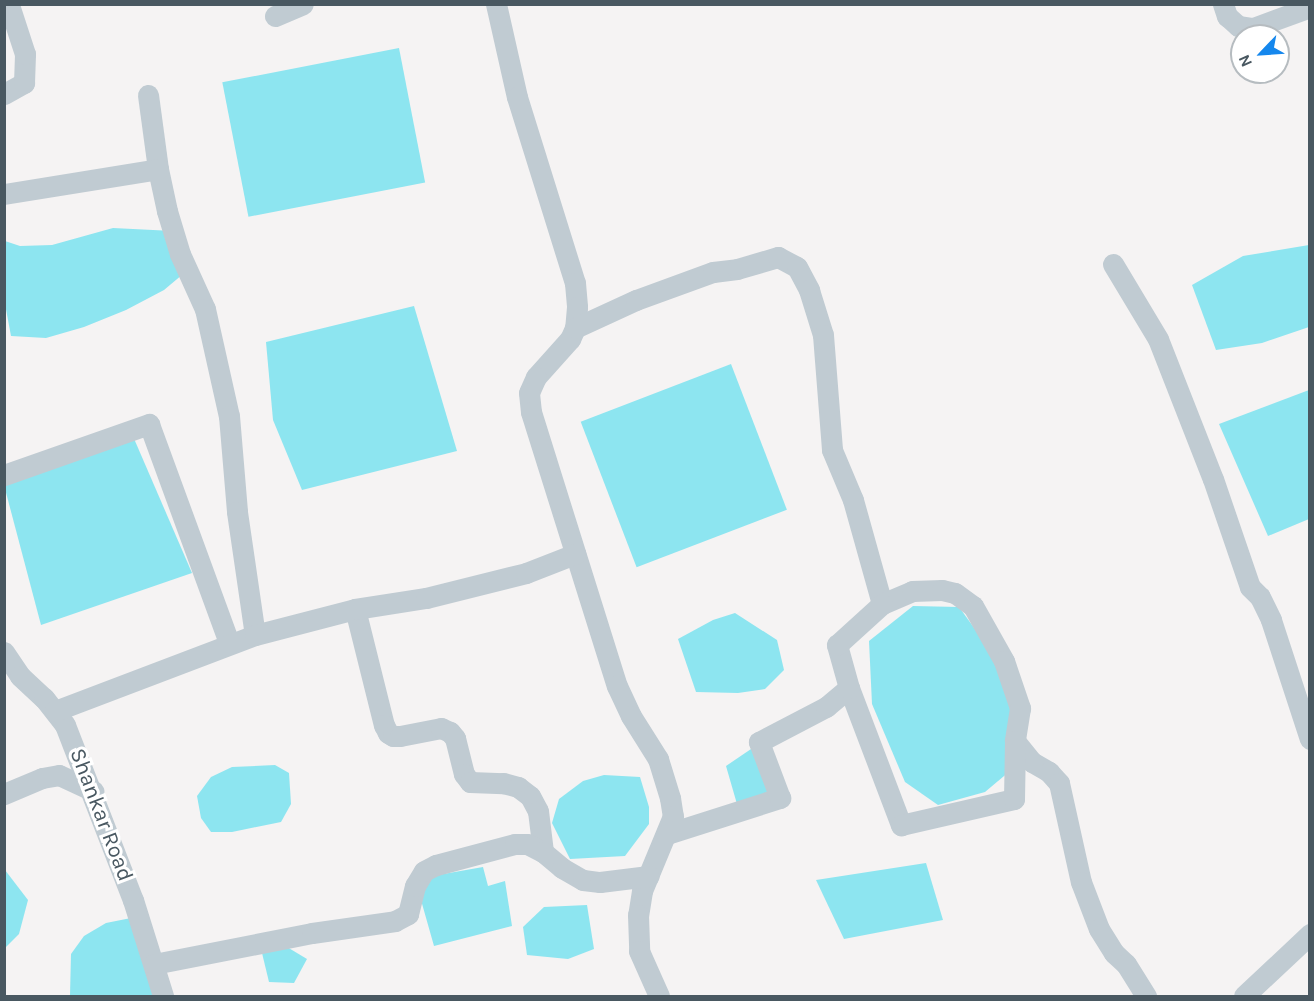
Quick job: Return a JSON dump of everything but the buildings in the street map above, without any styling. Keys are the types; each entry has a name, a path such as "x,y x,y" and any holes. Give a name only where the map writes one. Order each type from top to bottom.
{"street":[{"path":"275,16 303,4"},
{"path":"496,4 517,97 574,284 575,328 570,339 536,377 529,393 531,412 541,450 617,686 631,716 658,759 673,816 640,903 637,936 639,951 659,996"},
{"path":"1222,4 1227,16 1238,26 1253,28 1310,7"},
{"path":"4,94 24,83 25,54 10,8"},
{"path":"148,95 158,169 180,254 205,309 229,416 237,512 255,634"},
{"path":"4,194 158,169"},
{"path":"575,328 636,300 713,272 737,269 778,257 797,267 809,290 824,335 832,450 853,500 882,604"},
{"path":"1113,264 1158,339 1213,479 1250,587 1260,597 1271,620 1310,739"},
{"path":"4,475 149,424 229,644"},
{"path":"54,711 109,688 196,659 255,634 355,609 426,598 526,573 575,554"},
{"path":"942,590 955,593 973,606 1004,661 1020,708 1015,741 1014,799 901,825 849,688 837,645 882,604 912,591 942,590"},
{"path":"355,609 384,726 388,733 400,736 441,728 450,732 455,738 464,774 470,782 518,786 530,796 538,811 543,852"},
{"name":"Shankar Road","path":"4,652 20,676 65,725 93,790 163,996"},
{"path":"667,834 780,798 759,742 826,707 849,688"},
{"path":"1015,741 1032,762 1050,772 1059,783 1081,882 1099,929 1114,953 1126,964 1146,996"},
{"path":"4,794 42,778 59,775 93,790"},
{"path":"154,964 312,933 395,921 408,914 419,877 436,865 515,844 527,844 543,852 562,868 583,880 600,882 649,876"},
{"path":"1244,996 1310,934"}],"water":[{"path":"399,48 425,182 248,217 222,82"},
{"path":"113,228 173,231 195,264 164,290 126,310 84,327 46,338 11,336 5,304 5,241 20,246 52,245"},
{"path":"1309,245 1309,327 1262,343 1216,350 1192,285 1243,256"},
{"path":"414,306 457,451 302,490 273,420 266,342"},
{"path":"731,364 787,510 637,567 581,422"},
{"path":"1309,390 1309,519 1268,536 1219,424"},
{"path":"132,434 192,573 41,625 4,485"},
{"path":"913,606 959,607 988,647 1010,701 1010,771 985,792 938,805 905,782 872,704 869,641"},
{"path":"735,613 777,640 784,670 765,689 738,693 696,692 678,639 713,620"},
{"path":"754,747 778,799 739,811 726,766"},
{"path":"275,765 289,773 291,804 281,822 232,832 211,832 201,818 197,796 211,777 232,767"},
{"path":"604,775 640,777 649,807 649,824 625,856 570,859 552,823 559,799 583,781"},
{"path":"926,863 943,920 844,939 816,880"},
{"path":"483,867 488,886 505,881 512,926 434,946 415,879"},
{"path":"5,870 28,900 19,934 5,948"},
{"path":"587,905 594,949 568,959 527,955 523,927 544,907"},
{"path":"131,918 163,996 70,996 71,954 84,936 106,923"},
{"path":"287,947 307,959 294,983 269,982 262,953"}]}
